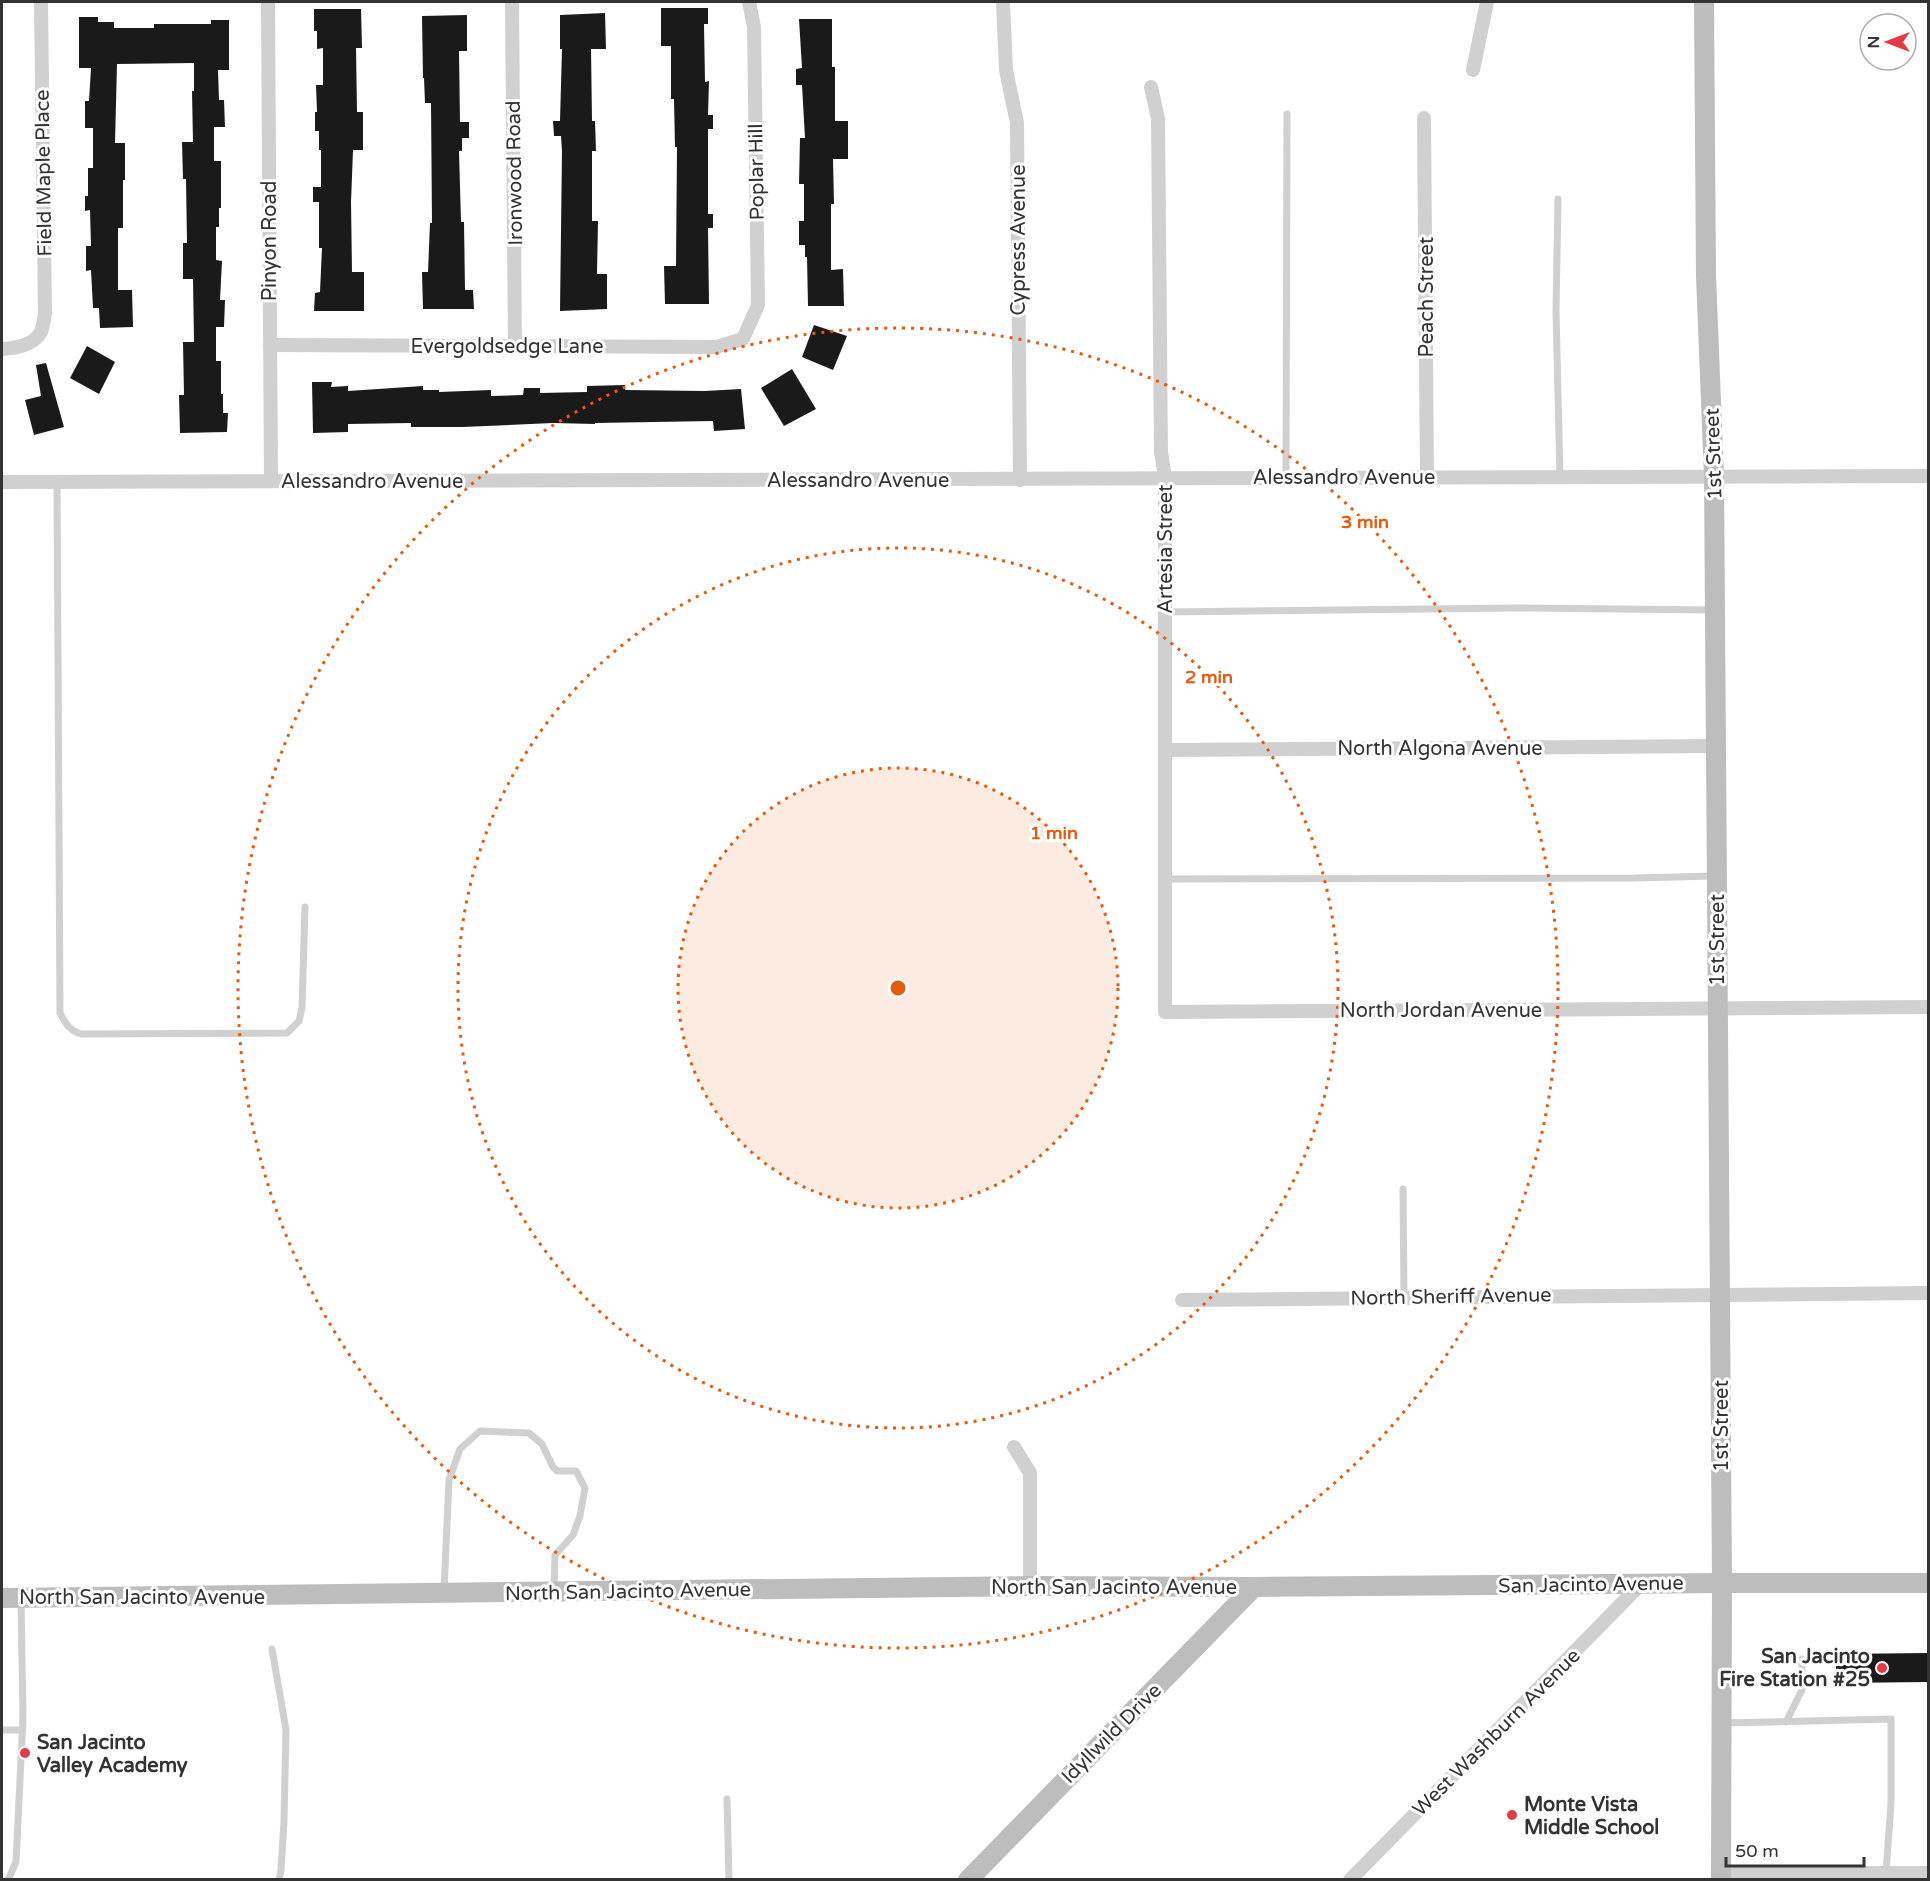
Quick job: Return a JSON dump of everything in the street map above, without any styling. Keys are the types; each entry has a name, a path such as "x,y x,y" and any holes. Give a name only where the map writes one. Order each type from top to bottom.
{"street":[{"name":"Field Maple Place","path":"2,349 17,348 33,341 41,332 45,313 41,2"},
{"name":"Pinyon Road","path":"268,2 271,481"},
{"name":"Ironwood Road","path":"512,2 515,345"},
{"name":"Poplar Hill","path":"743,339 758,305 754,27 749,2"},
{"name":"Cypress Avenue","path":"1003,2 1006,70 1017,123 1020,480"},
{"path":"1473,70 1487,2"},
{"name":"1st Street","path":"1704,2 1706,276 1714,477 1722,1583 1721,1876"},
{"name":"Artesia Street","path":"1151,87 1158,119 1161,452 1165,477 1165,1012"},
{"name":"Peach Street","path":"1424,117 1427,476"},
{"name":"Evergoldsedge Lane","path":"270,345 716,347 743,339"},
{"name":"Alessandro Avenue","path":"2,482 1929,476"},
{"name":"North Algona Avenue","path":"1165,750 1716,746"},
{"name":"North Jordan Avenue","path":"1165,1012 1929,1007"},
{"name":"North Sheriff Avenue","path":"1182,1300 1404,1296 1929,1293"},
{"path":"1014,1448 1030,1473 1030,1586"},
{"name":"San Jacinto Avenue","path":"1254,1587 1929,1583"},
{"name":"West Washburn Avenue","path":"1350,1880 1641,1584"},
{"name":"North San Jacinto Avenue","path":"11,1598 1030,1586 1254,1587"},
{"name":"Idyllwild Drive","path":"968,1880 1254,1587"},
{"path":"1721,1876 1929,1873"}],"lane":[{"path":"1286,477 1287,114"},
{"path":"1558,199 1556,311 1560,477"},
{"path":"57,482 60,1013 66,1025 72,1031 81,1034 288,1033 299,1021 302,1008 305,907"},
{"path":"1165,612 1508,608 1715,610"},
{"path":"1165,879 1717,876"},
{"path":"1403,1189 1404,1296"},
{"path":"444,1594 448,1480 460,1449 480,1431 529,1433 543,1444 557,1471 576,1471 585,1488 580,1516 573,1535 555,1555 554,1592"},
{"path":"8,1880 16,1862 22,1730 11,1598"},
{"path":"272,1649 286,1730 284,1821 279,1880"},
{"path":"1786,1722 1802,1690 1802,1659"},
{"path":"1722,1723 1891,1719 1891,1803 1886,1873"},
{"path":"2,1730 22,1730"},
{"path":"727,1799 729,1880"}],"building":[{"path":"661,8 708,8 708,24 704,24 705,82 709,81 708,115 713,115 713,129 708,129 708,214 713,214 713,228 708,228 709,304 665,304 664,266 676,266 677,147 675,147 674,99 671,99 671,46 661,46"},
{"path":"314,9 361,9 362,48 356,48 357,112 363,112 363,150 353,150 351,202 352,272 364,272 364,311 314,311 315,293 320,292 322,248 319,248 319,202 313,202 313,187 321,187 321,150 319,150 319,131 315,131 315,112 317,112 316,85 323,85 323,48 317,49"},
{"path":"605,13 606,49 591,49 592,121 595,121 596,151 592,151 592,221 598,221 597,274 607,274 607,309 560,311 562,151 561,136 554,136 553,121 560,121 562,49 560,49 560,15"},
{"path":"467,15 467,51 459,51 460,122 469,122 469,138 462,138 462,151 459,151 461,222 464,222 465,290 473,290 474,309 423,309 422,272 428,272 430,223 432,223 431,103 425,103 422,16"},
{"path":"79,17 98,17 98,22 114,22 114,28 154,28 154,24 211,24 211,20 229,20 229,70 218,70 219,100 224,100 225,127 214,127 214,161 221,161 221,208 219,208 219,227 216,227 216,260 222,261 220,300 225,300 224,327 216,327 216,361 221,361 221,394 223,394 223,413 228,413 227,432 180,433 179,395 184,395 183,342 194,342 193,279 183,279 183,243 187,243 186,179 183,179 182,142 193,142 194,63 117,64 115,143 125,143 123,228 118,228 118,290 132,290 133,327 100,328 99,308 93,308 91,270 86,271 86,246 91,246 90,210 85,211 85,196 88,196 88,168 93,168 93,128 85,128 85,101 89,101 91,68 79,68"},
{"path":"799,19 832,19 835,121 848,121 848,159 833,159 834,204 831,204 831,270 843,269 844,306 808,306 807,257 805,257 805,245 799,245 799,221 804,221 804,184 799,184 800,138 805,138 802,85 796,85 796,69 802,68"},
{"path":"814,325 847,336 833,370 802,357"},
{"path":"87,346 115,362 99,394 70,378"},
{"path":"46,363 64,427 34,435 25,400 41,396 36,365"},
{"path":"792,369 816,409 784,426 761,388"},
{"path":"312,382 332,382 331,387 348,386 348,391 423,386 423,390 439,390 439,392 491,390 491,396 523,395 524,388 540,388 540,393 587,392 587,386 625,385 625,390 741,389 745,429 714,431 713,421 553,423 462,427 411,427 411,423 348,424 348,432 313,433"},
{"name":"San Jacinto Fire Station #25","path":"1929,1653 1929,1682 1836,1683 1836,1654"}],"place":[{"name":"San Jacinto Fire Station #25","path":"1882,1668"},
{"name":"San Jacinto Valley Academy","path":"25,1753"},
{"name":"Monte Vista Middle School","path":"1512,1815"}]}
